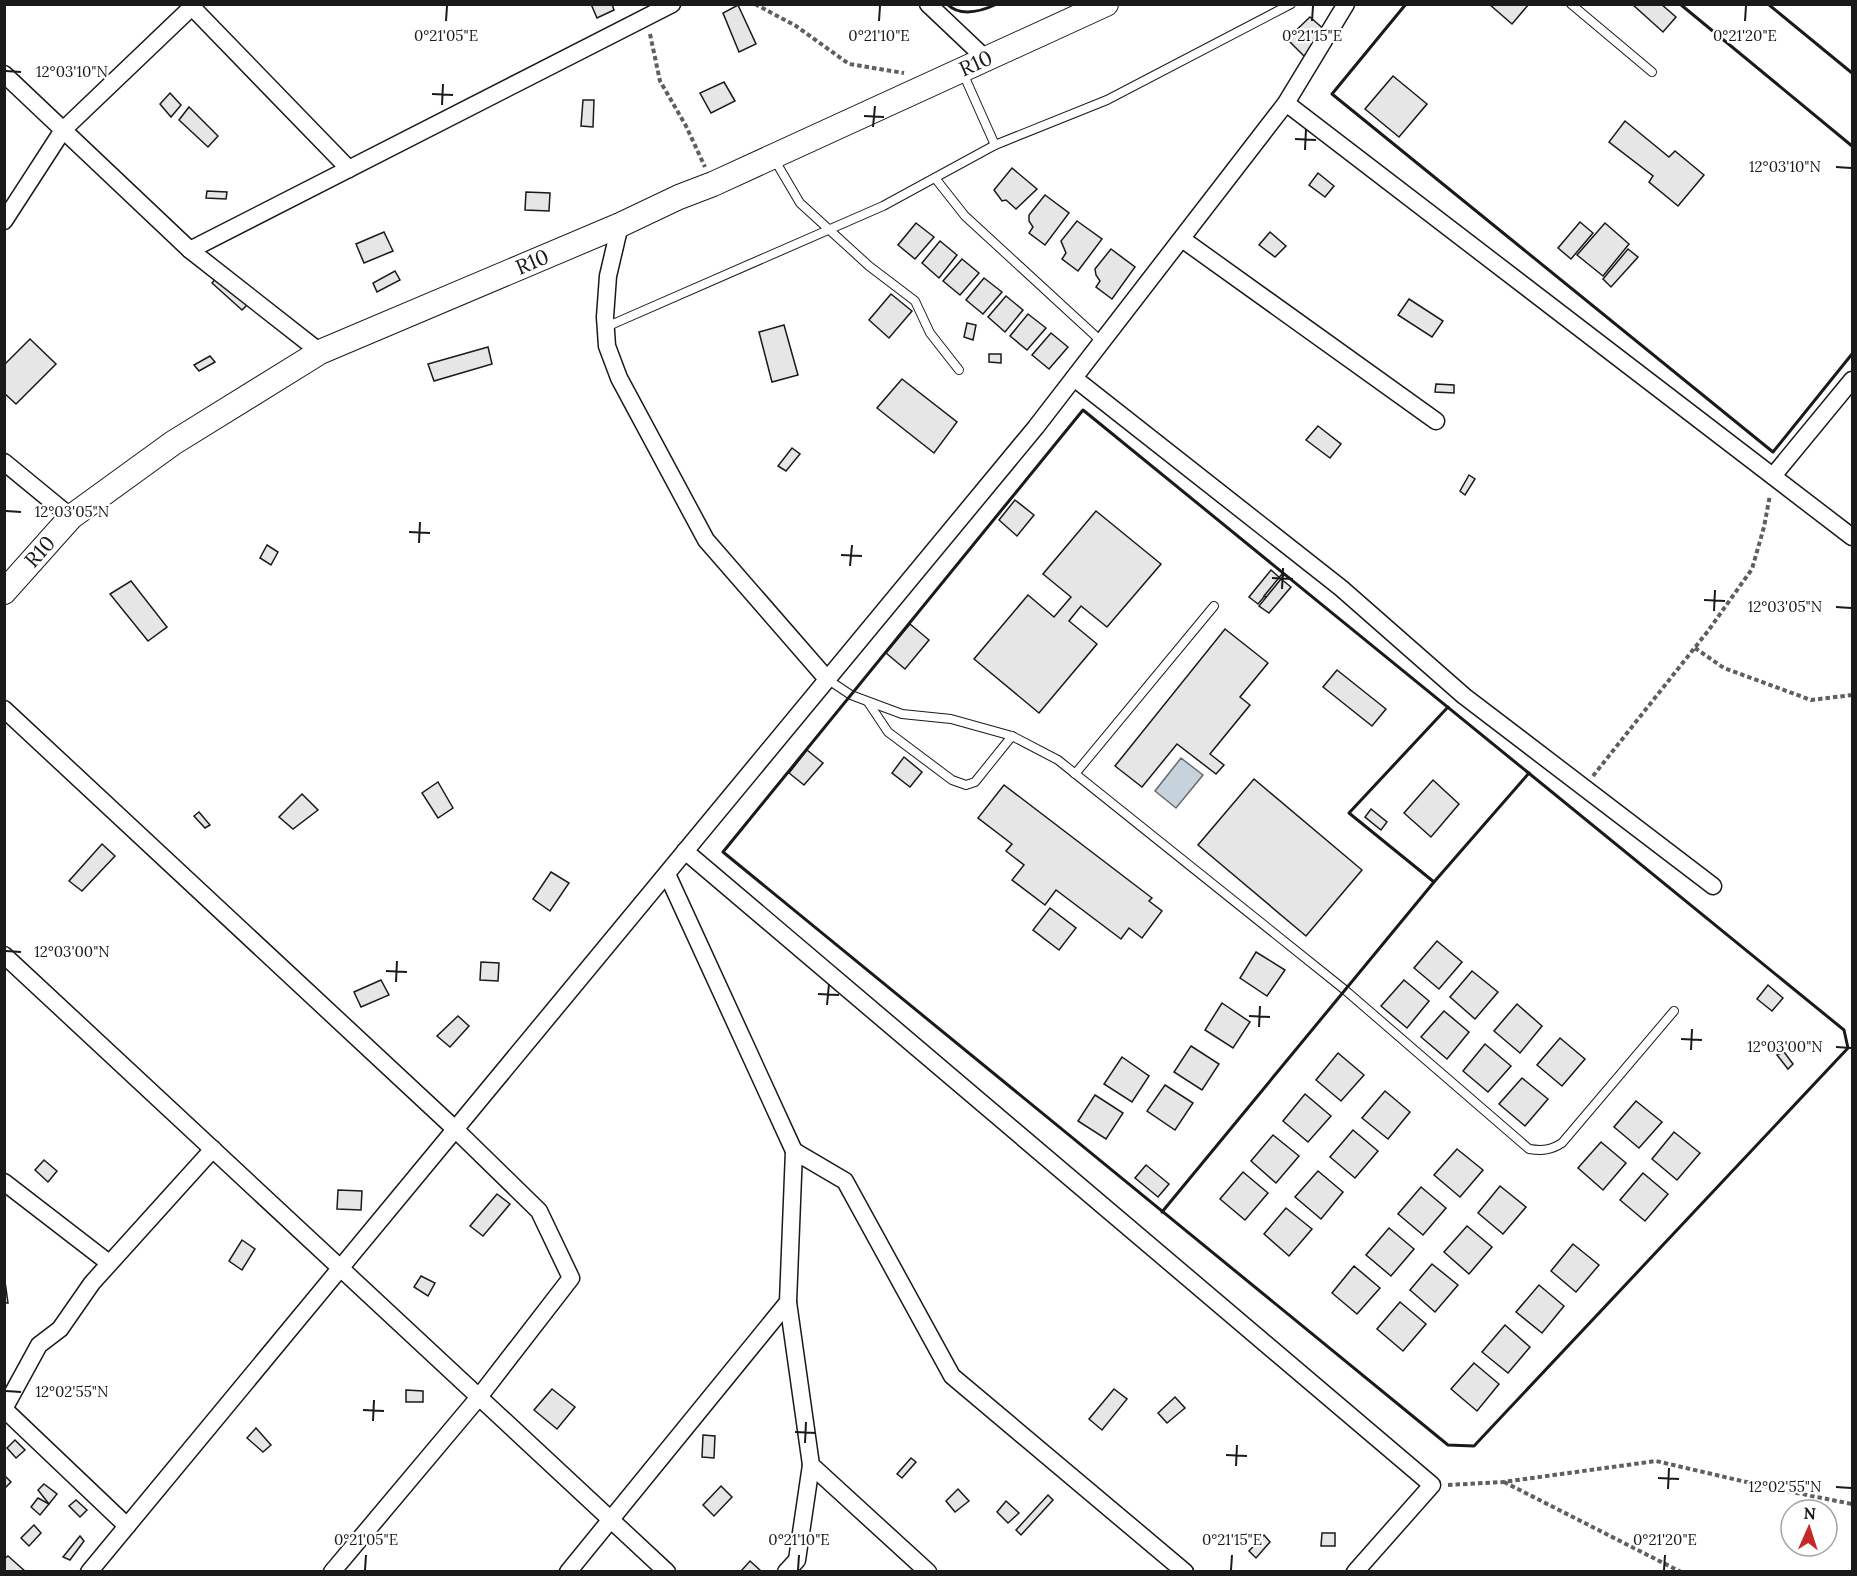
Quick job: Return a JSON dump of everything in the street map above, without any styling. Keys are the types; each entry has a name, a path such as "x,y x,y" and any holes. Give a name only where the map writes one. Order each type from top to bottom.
{"main road":[{"name":"R10","path":"4,592 71,517 173,443 320,352 713,184 986,59 1078,13 1106,4"}],"street":[{"path":"190,250 672,4"},
{"path":"928,4 986,59"},
{"path":"89,1572 1036,427 1286,104 1346,4"},
{"path":"4,221 63,130 192,6 349,169"},
{"path":"4,74 190,250 320,352"},
{"path":"1286,104 1852,537"},
{"path":"620,225 608,276 604,317 607,346 619,378 706,540 828,679"},
{"path":"1182,239 1436,421"},
{"path":"1074,378 1341,588 1464,696 1713,886"},
{"path":"1773,476 1852,380"},
{"path":"4,462 71,517"},
{"path":"4,709 539,1210 571,1278 479,1397 332,1572"},
{"path":"685,851 1432,1485 1355,1572"},
{"path":"667,874 794,1151 788,1302 811,1466 797,1560 786,1572"},
{"path":"4,955 667,1572"},
{"path":"127,1526 4,1409 39,1345 60,1329 92,1283 213,1149"},
{"path":"794,1151 845,1181 951,1376 1185,1572"},
{"path":"4,1182 110,1263"},
{"path":"568,1572 788,1302"},
{"path":"811,1466 928,1572"}],"lane":[{"path":"606,327 882,206 995,145 1107,100 1291,4"},
{"path":"1571,4 1652,72"},
{"path":"962,70 995,145"},
{"path":"772,157 800,203 869,266 915,301 930,333 959,369"},
{"path":"935,178 965,216 1102,342"},
{"path":"1075,774 1214,606"},
{"path":"828,679 851,695 902,714 951,719 1012,736 1058,760 1345,990 1529,1149 1541,1151 1552,1149 1562,1143 1674,1011"},
{"path":"867,701 888,732 952,780 966,785 975,782 1012,736"}],"path":[{"path":"755,4 796,26 849,64 908,74"},
{"path":"647,17 660,81 686,126 713,184"},
{"path":"1585,787 1604,760 1695,648 1752,569 1764,527 1773,476"},
{"path":"1695,648 1724,668 1811,700 1852,695"},
{"path":"1432,1485 1503,1482 1656,1461 1772,1488 1852,1503"},
{"path":"1503,1482 1681,1572"}],"shaded area":[{"path":"1181,758 1203,775 1176,808 1155,791"}],"building":[{"path":"591,4 612,4 614,10 597,18"},
{"path":"1489,4 1529,4 1512,24"},
{"path":"1632,4 1661,4 1676,17 1663,32"},
{"path":"738,5 756,44 739,52 723,13"},
{"path":"1310,17 1327,32 1304,56 1287,39"},
{"path":"1393,76 1427,104 1399,137 1365,109"},
{"path":"724,82 735,101 711,113 700,93"},
{"path":"170,93 181,105 171,117 160,104"},
{"path":"583,100 594,100 593,127 581,126"},
{"path":"189,107 218,136 208,147 179,120"},
{"path":"1625,121 1669,157 1675,151 1704,175 1678,206 1649,182 1653,176 1609,142"},
{"path":"1012,168 1037,189 1016,209 1006,200 1002,201 994,190"},
{"path":"1318,173 1334,186 1325,197 1309,185"},
{"path":"207,191 227,192 226,199 206,198"},
{"path":"526,192 550,193 549,211 525,210"},
{"path":"1045,195 1069,213 1045,245 1029,233 1033,227 1029,221 1029,215"},
{"path":"1077,221 1102,239 1078,271 1062,259 1066,253 1061,241"},
{"path":"1580,222 1593,233 1571,259 1558,248"},
{"path":"916,223 934,237 915,259 898,245"},
{"path":"1605,223 1629,244 1603,276 1577,255"},
{"path":"384,232 393,251 364,263 356,244"},
{"path":"1270,232 1286,246 1275,257 1259,245"},
{"path":"940,241 957,255 939,278 922,263"},
{"path":"1111,249 1135,267 1112,299 1096,287 1100,281 1095,269"},
{"path":"1628,249 1638,257 1611,287 1603,279"},
{"path":"962,259 979,273 960,295 943,281"},
{"path":"395,271 400,280 377,292 373,283"},
{"path":"219,275 250,302 242,310 212,283"},
{"path":"984,278 1002,292 983,314 966,300"},
{"path":"891,294 912,311 889,338 869,320"},
{"path":"1006,296 1023,310 1005,332 988,317"},
{"path":"1409,299 1443,321 1432,337 1398,315"},
{"path":"1028,314 1046,328 1027,350 1010,336"},
{"path":"967,323 976,325 973,340 964,337"},
{"path":"784,325 798,375 772,382 759,332"},
{"path":"1051,333 1068,347 1049,369 1032,355"},
{"path":"30,339 56,364 16,404 4,393 4,365"},
{"path":"488,347 492,364 434,381 428,364"},
{"path":"989,354 1001,354 1001,363 989,362"},
{"path":"210,356 215,362 199,371 194,365"},
{"path":"902,379 957,422 934,453 877,408"},
{"path":"1436,384 1454,385 1454,393 1435,392"},
{"path":"1318,426 1341,444 1330,458 1306,440"},
{"path":"792,448 800,454 786,471 778,466"},
{"path":"1469,475 1475,479 1465,495 1460,491"},
{"path":"1015,500 1034,515 1017,536 999,520"},
{"path":"1096,511 1161,564 1107,627 1081,606 1069,621 1097,644 1039,713 974,659 1028,595 1054,617 1071,597 1043,574"},
{"path":"267,545 278,552 271,565 260,558"},
{"path":"1271,570 1280,578 1258,604 1249,597"},
{"path":"1282,574 1284,575 1268,598 1264,596"},
{"path":"1281,579 1291,587 1269,613 1259,606"},
{"path":"131,581 167,627 148,641 110,594"},
{"path":"910,624 929,640 905,669 886,653"},
{"path":"1225,629 1268,663 1240,697 1250,705 1210,754 1224,765 1216,774 1177,744 1142,787 1115,766"},
{"path":"1337,670 1386,709 1372,726 1323,687"},
{"path":"807,750 823,763 804,785 789,773"},
{"path":"904,757 922,772 910,787 892,773"},
{"path":"1254,779 1362,870 1306,936 1198,845"},
{"path":"1433,780 1459,804 1431,837 1404,813"},
{"path":"438,782 453,808 438,818 422,793"},
{"path":"1004,785 1152,898 1149,901 1162,911 1142,938 1129,928 1121,939 1056,890 1045,905 1012,880 1024,865 1006,851 1012,844 978,818"},
{"path":"302,794 318,810 293,829 279,817"},
{"path":"1371,809 1387,822 1381,830 1365,817"},
{"path":"199,812 210,825 205,828 194,816"},
{"path":"102,844 115,856 82,891 69,881"},
{"path":"551,872 569,883 550,911 533,899"},
{"path":"1050,908 1076,928 1059,950 1033,930"},
{"path":"1437,941 1462,962 1439,989 1414,968"},
{"path":"1256,952 1285,970 1267,996 1240,978"},
{"path":"481,962 499,963 498,981 480,980"},
{"path":"1472,971 1498,992 1475,1019 1450,997"},
{"path":"381,980 389,995 361,1007 354,992"},
{"path":"1404,980 1429,1001 1407,1028 1381,1006"},
{"path":"1768,985 1783,998 1772,1011 1757,999"},
{"path":"1222,1003 1250,1022 1233,1048 1205,1030"},
{"path":"1517,1004 1542,1026 1520,1053 1494,1031"},
{"path":"1444,1011 1469,1032 1447,1059 1421,1037"},
{"path":"458,1016 469,1026 450,1047 437,1036"},
{"path":"1560,1038 1585,1059 1562,1086 1537,1065"},
{"path":"1485,1044 1511,1066 1488,1092 1463,1071"},
{"path":"1191,1046 1219,1064 1202,1090 1174,1072"},
{"path":"1784,1052 1793,1064 1788,1069 1777,1055"},
{"path":"1338,1053 1364,1075 1341,1101 1316,1080"},
{"path":"1122,1057 1149,1076 1132,1102 1104,1084"},
{"path":"1522,1078 1548,1099 1525,1126 1499,1104"},
{"path":"1165,1085 1193,1103 1175,1130 1147,1111"},
{"path":"1385,1091 1410,1112 1388,1139 1362,1118"},
{"path":"1305,1094 1331,1116 1308,1142 1283,1121"},
{"path":"1095,1095 1123,1113 1106,1139 1078,1121"},
{"path":"1636,1101 1662,1122 1639,1148 1614,1127"},
{"path":"1353,1130 1378,1151 1355,1178 1330,1157"},
{"path":"1674,1132 1700,1153 1677,1180 1652,1159"},
{"path":"1273,1135 1299,1156 1276,1183 1251,1161"},
{"path":"1601,1142 1626,1163 1603,1190 1578,1168"},
{"path":"1457,1149 1483,1170 1460,1197 1434,1175"},
{"path":"44,1160 57,1171 48,1182 35,1170"},
{"path":"1146,1165 1169,1184 1158,1197 1135,1178"},
{"path":"1318,1171 1343,1192 1321,1219 1295,1197"},
{"path":"1243,1172 1268,1193 1245,1220 1220,1199"},
{"path":"1643,1173 1668,1194 1645,1221 1620,1200"},
{"path":"1500,1186 1526,1207 1503,1234 1478,1213"},
{"path":"1421,1187 1446,1208 1423,1235 1398,1214"},
{"path":"338,1190 362,1191 361,1210 337,1209"},
{"path":"497,1194 510,1204 483,1236 470,1226"},
{"path":"1286,1208 1312,1229 1289,1256 1264,1234"},
{"path":"1467,1226 1492,1247 1469,1274 1444,1252"},
{"path":"1389,1228 1414,1249 1391,1276 1366,1255"},
{"path":"242,1240 255,1249 242,1270 229,1261"},
{"path":"1573,1244 1599,1265 1576,1292 1551,1271"},
{"path":"1432,1264 1458,1285 1435,1312 1410,1290"},
{"path":"1354,1266 1380,1288 1357,1314 1332,1293"},
{"path":"4,1274 8,1303 4,1303"},
{"path":"421,1276 435,1283 428,1296 414,1287"},
{"path":"1539,1285 1564,1306 1542,1333 1516,1312"},
{"path":"1400,1302 1426,1324 1403,1351 1377,1329"},
{"path":"1505,1325 1530,1347 1508,1373 1482,1352"},
{"path":"1474,1363 1499,1384 1477,1411 1451,1389"},
{"path":"552,1389 575,1407 557,1429 534,1410"},
{"path":"1114,1389 1127,1399 1102,1430 1089,1419"},
{"path":"406,1390 423,1391 423,1402 406,1402"},
{"path":"1175,1397 1185,1408 1167,1423 1158,1413"},
{"path":"256,1428 271,1445 263,1452 247,1438"},
{"path":"703,1435 715,1436 714,1458 702,1457"},
{"path":"15,1440 25,1450 16,1458 7,1448"},
{"path":"911,1458 916,1462 902,1478 897,1474"},
{"path":"4,1475 11,1482 4,1489"},
{"path":"44,1484 57,1494 49,1504 38,1490"},
{"path":"721,1486 732,1497 714,1516 703,1505"},
{"path":"958,1489 969,1501 955,1512 946,1501"},
{"path":"1048,1495 1053,1500 1021,1535 1016,1530"},
{"path":"38,1498 49,1504 40,1515 31,1507"},
{"path":"76,1500 87,1510 80,1517 69,1506"},
{"path":"1006,1501 1019,1513 1008,1523 997,1512"},
{"path":"34,1525 41,1533 29,1546 21,1538"},
{"path":"1322,1533 1335,1533 1335,1546 1321,1546"},
{"path":"1264,1535 1270,1542 1256,1558 1249,1551"},
{"path":"80,1536 84,1541 70,1560 63,1557"},
{"path":"8,1556 26,1572 4,1572 4,1559"},
{"path":"750,1561 762,1572 741,1571"}],"wall":[{"path":"947,4 965,12 978,11 997,4"},
{"path":"1406,4 1332,94 1773,452 1852,354"},
{"path":"1680,4 1852,146"},
{"path":"1768,4 1852,73"},
{"path":"1083,410 1844,1030 1848,1048 1474,1446 1448,1445 723,852 1083,410"},
{"path":"1448,707 1349,813 1434,882 1529,773"},
{"path":"1162,1212 1434,882"}]}
